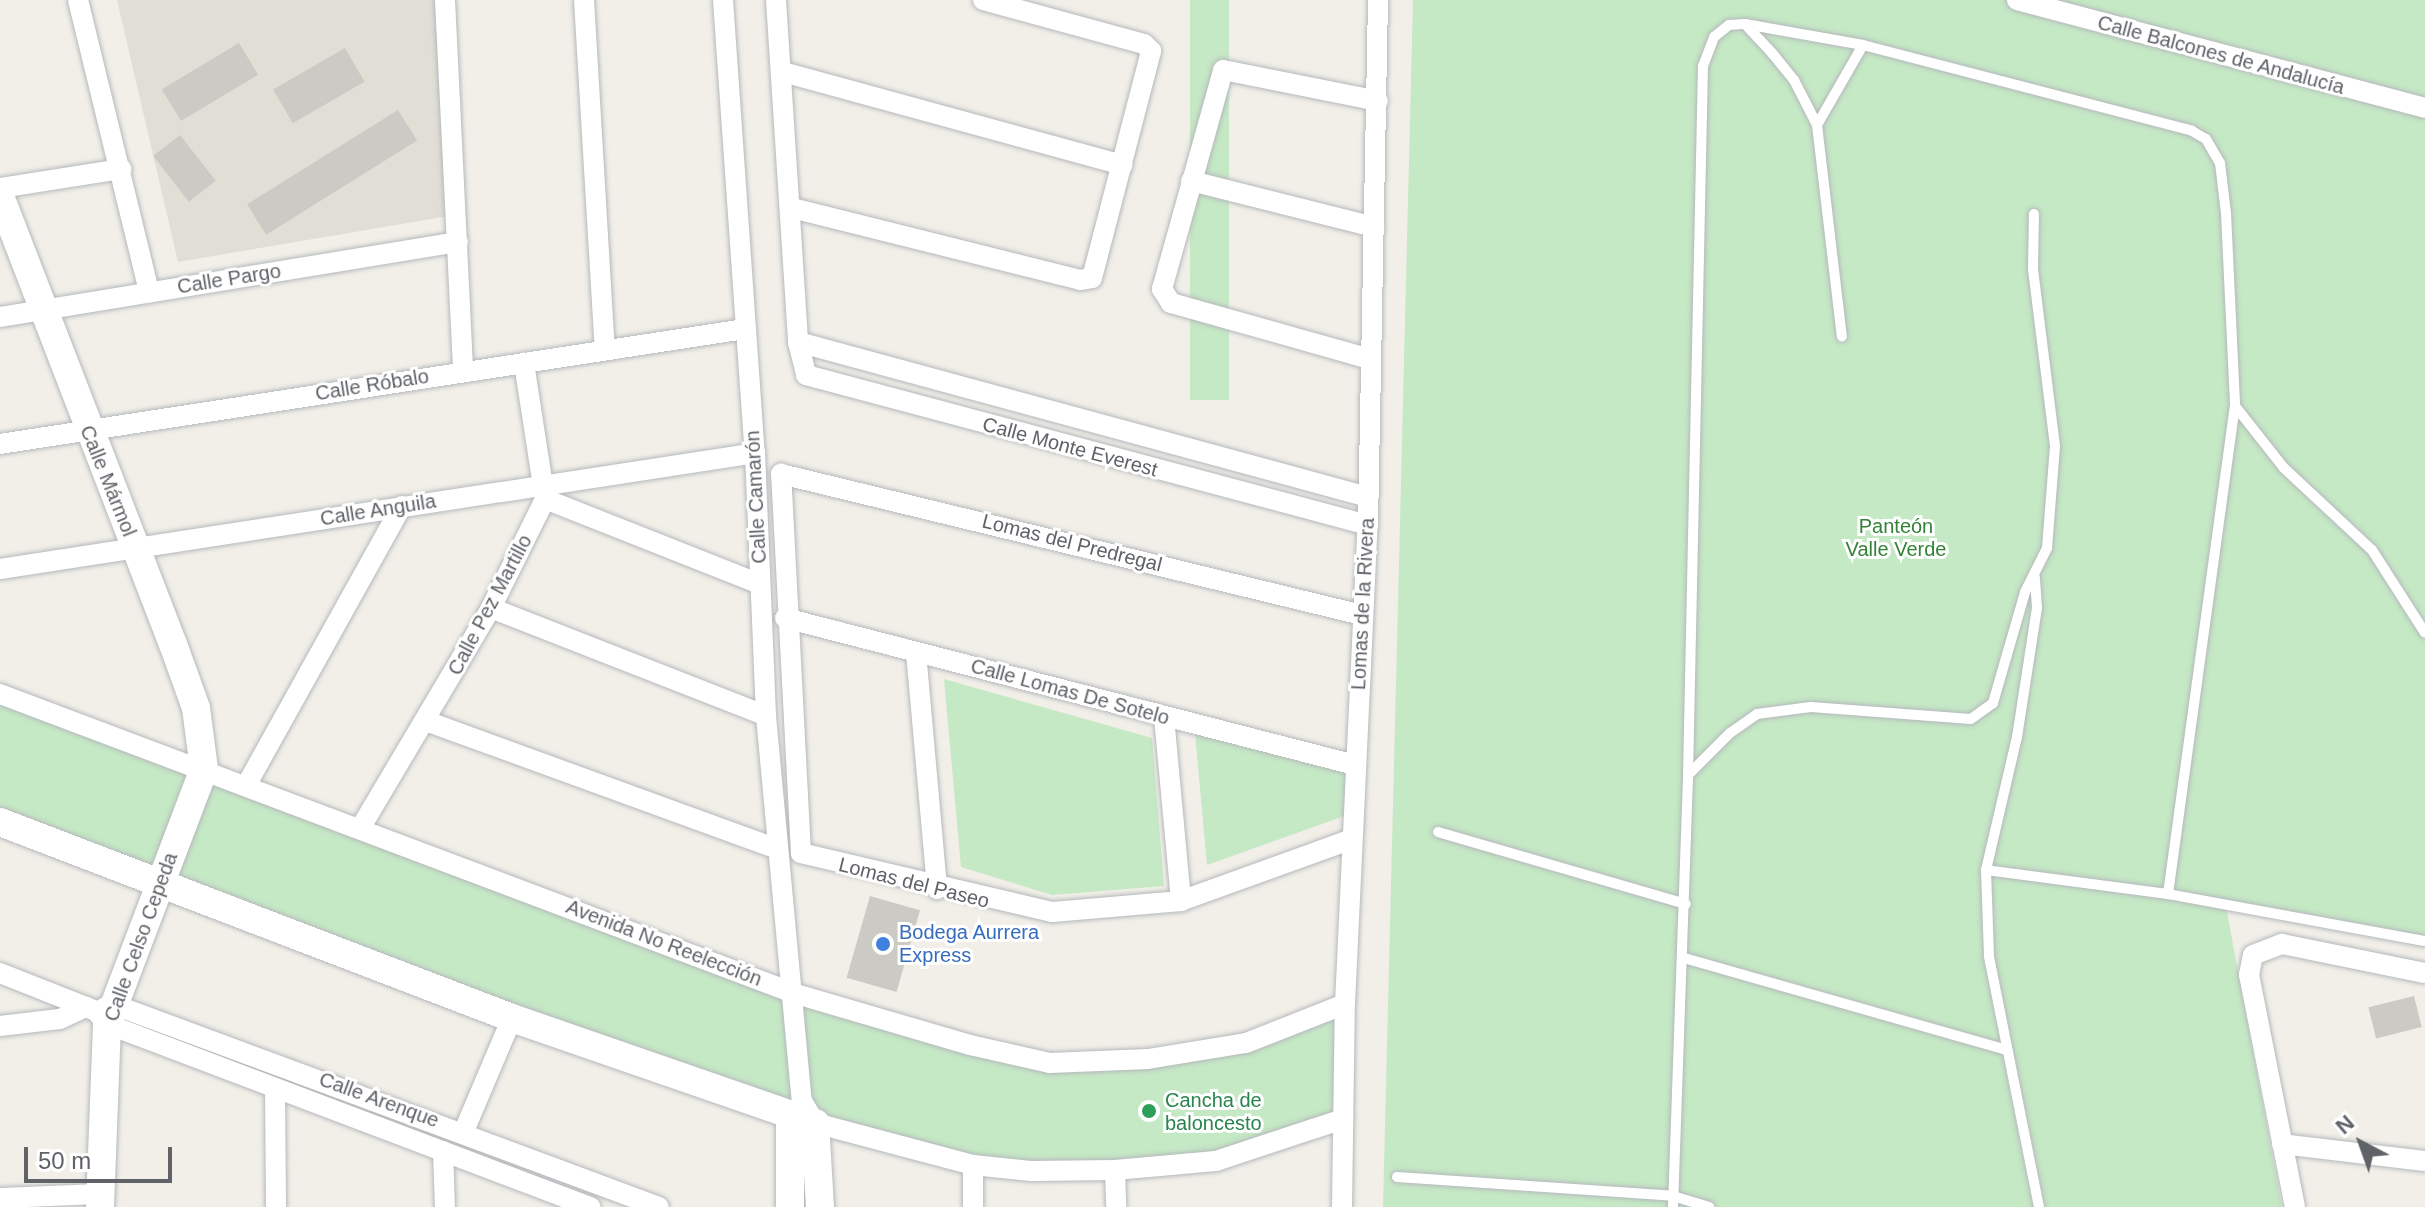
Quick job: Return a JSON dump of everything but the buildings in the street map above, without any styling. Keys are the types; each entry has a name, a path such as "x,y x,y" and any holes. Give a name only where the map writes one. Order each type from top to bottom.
{"street":[{"path":"78,0 122,169 149,292"},
{"path":"445,0 463,372"},
{"path":"584,0 605,349"},
{"name":"Calle Camarón","path":"723,0 755,453 766,716 777,849 796,994 802,1113"},
{"name":"Calle Monte Everest","path":"776,0 792,208 798,342 802,369 812,379 1368,525"},
{"path":"792,208 1080,280 1092,278 1151,51 1144,44 983,0"},
{"name":"Lomas de la Rivera","path":"1342,1207 1345,1004 1368,525 1378,0"},
{"name":"Calle Balcones de Andalucía","path":"2017,0 2425,108"},
{"path":"1370,359 1164,297 1191,181 1223,70 1378,101"},
{"path":"783,72 1123,165"},
{"path":"0,188 122,169"},
{"path":"1191,181 1374,227"},
{"name":"Calle Mármol","path":"0,196 196,708 204,769"},
{"name":"Calle Pargo","path":"0,317 458,242"},
{"name":"Calle Róbalo","path":"0,444 745,329"},
{"name":"Calle Monte Everest","path":"798,342 1368,497"},
{"path":"524,363 544,493 760,584"},
{"name":"Calle Anguila","path":"0,569 402,506 544,493 755,453"},
{"name":"Lomas del Predregal","path":"785,618 781,474 1362,615"},
{"name":"Calle Pez Martillo","path":"361,827 491,608 544,493"},
{"path":"247,784 402,506"},
{"path":"491,608 766,716"},
{"name":"Calle Lomas De Sotelo","path":"785,618 1355,765"},
{"name":"Lomas del Paseo","path":"785,618 801,853 937,889 1052,912 1181,901 1352,839"},
{"path":"916,652 937,889"},
{"name":"Avenida No Reelección","path":"0,694 247,784 796,994 1050,1063 1148,1059 1246,1043 1345,1004"},
{"path":"1164,717 1181,901"},
{"path":"426,721 777,849"},
{"name":"Calle Celso Cepeda","path":"100,1201 100,1012 160,882 204,769"},
{"path":"0,822 512,1018 802,1113 973,1165 1115,1170 1216,1161 1343,1119"},
{"path":"2295,1207 2249,975 2253,955 2282,944 2425,973"},
{"name":"Calle Arenque","path":"0,973 100,1012 275,1089 590,1207"},
{"path":"0,1026 100,1012"},
{"name":"Calle Arenque","path":"100,1012 464,1131 659,1207"},
{"path":"464,1131 512,1018"},
{"path":"275,1089 276,1207"},
{"path":"790,1207 802,1113"},
{"path":"802,1113 820,1207"},
{"path":"2282,1144 2425,1161"},
{"path":"443,1151 445,1207"},
{"path":"973,1165 973,1207"},
{"path":"1115,1170 1116,1207"},
{"path":"0,1198 100,1201"}],"lane":[{"path":"1745,24 1794,80 1817,125 1842,337"},
{"path":"1673,1201 1686,904 1703,66 1714,37 1729,25 1745,24 1863,45 2192,131 2206,139 2220,163 2226,213 2235,406 2168,894"},
{"path":"1817,125 1863,45"},
{"path":"1688,775 1730,733 1757,714 1811,707 1971,719 1983,714 2001,687 2018,614 2047,548 2055,446 2033,269 2034,214"},
{"path":"2235,406 2284,468 2372,550 2425,633"},
{"path":"2035,577 2037,608 2017,737 1986,870 1989,956 2004,1049 2039,1207"},
{"path":"1438,832 1686,904"},
{"path":"1986,870 2168,894 2425,941"},
{"path":"1684,958 2004,1049"},
{"path":"1397,1177 1673,1201 1709,1207"}],"shaded area":[{"path":"117,0 440,0 455,215 178,262"}],"green space":[{"path":"1190,0 1229,0 1229,400 1190,400"},
{"name":"Panteón Valle Verde","path":"1413,0 2425,0 2425,947 2226,907 2282,1207 1383,1207"},
{"path":"944,679 1152,738 1164,886 1052,895 961,867"},
{"path":"0,694 796,994 1050,1063 1246,1043 1345,1004 1343,1119 1216,1161 973,1165 815,1123 795,1005 790,1115 0,821"},
{"path":"1195,733 1346,767 1347,815 1207,865"}],"place":[{"name":"Bodega Aurrera Express","path":"883,944"},
{"name":"Cancha de baloncesto","path":"1149,1111"}]}
